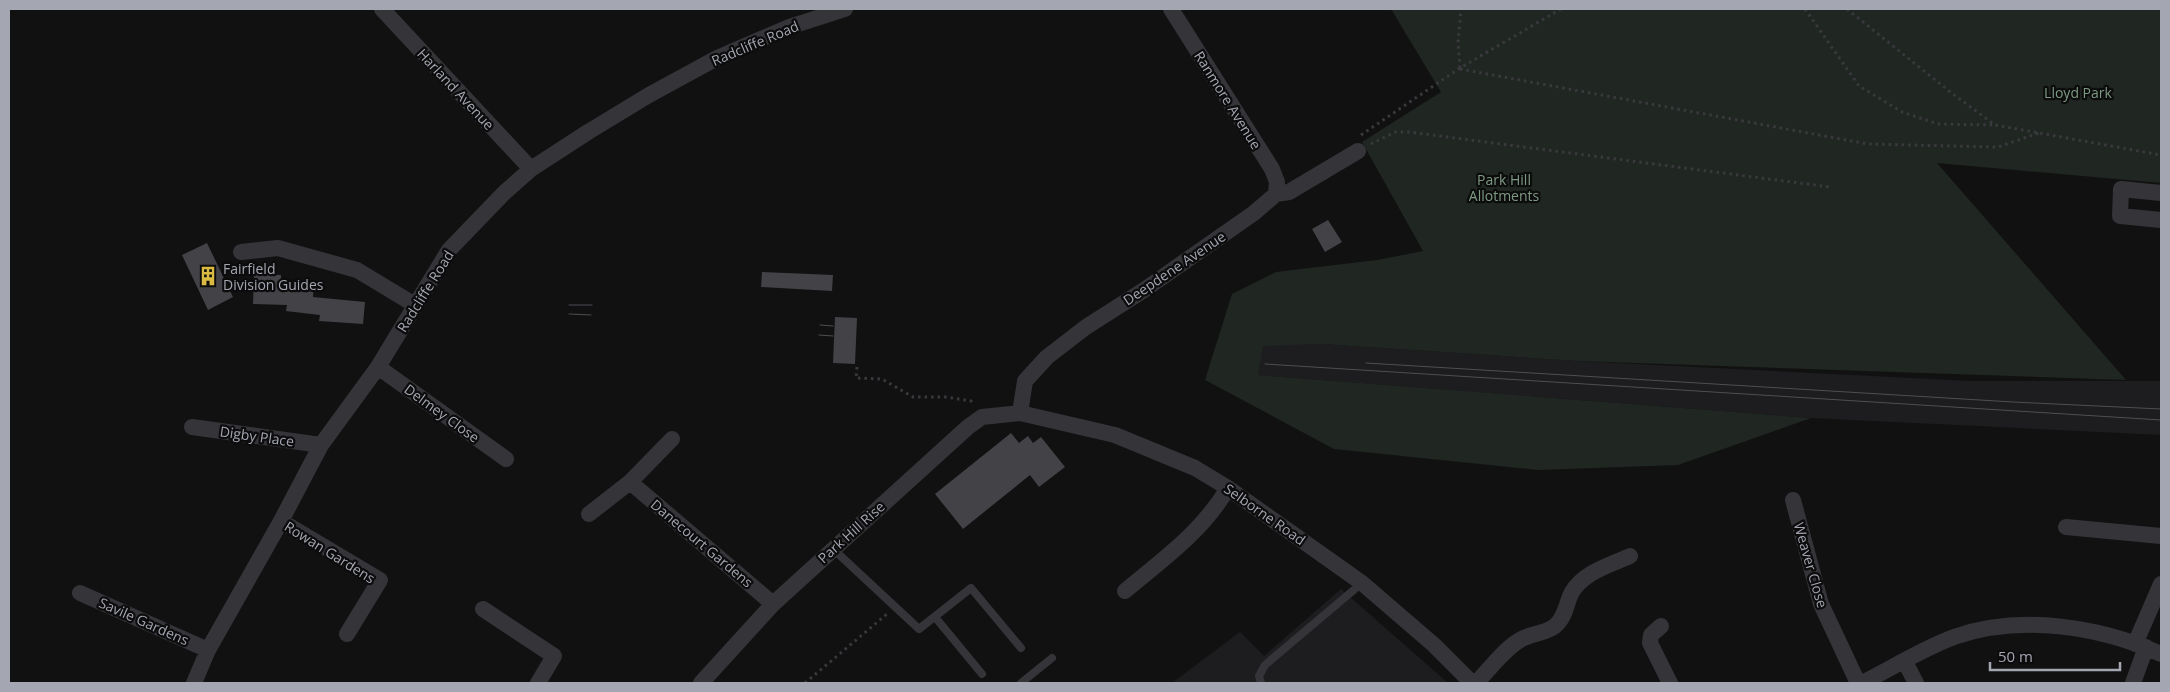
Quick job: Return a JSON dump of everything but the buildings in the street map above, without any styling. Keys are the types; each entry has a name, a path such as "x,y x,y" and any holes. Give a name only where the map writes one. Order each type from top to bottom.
{"street":[{"name":"Harland Avenue","path":"382,9 531,169"},
{"name":"Radcliffe Road","path":"194,683 208,650 281,521 321,445 378,366 449,250 504,193 531,169 649,95 718,58 789,28 845,9"},
{"name":"Ranmore Avenue","path":"1171,9 1272,169 1277,182 1276,194"},
{"name":"Deepdene Avenue","path":"1020,413 1025,381 1047,357 1086,327 1144,290 1254,213 1276,194 1289,192 1358,151"},
{"path":"2161,193 2121,189 2120,216 2161,220"},
{"path":"242,252 278,248 356,270 415,305"},
{"name":"Delmey Close","path":"378,366 506,459"},
{"name":"Park Hill Rise","path":"701,683 773,604 832,548 968,426 982,417 1020,413"},
{"name":"Selborne Road","path":"1020,413 1115,435 1194,468 1228,488 1362,583 1434,645 1472,683"},
{"name":"Digby Place","path":"192,427 321,445"},
{"path":"589,514 630,482 672,439"},
{"name":"Danecourt Gardens","path":"630,482 773,604"},
{"path":"1125,591 1197,530 1212,513 1228,488"},
{"name":"Weaver Close","path":"1793,500 1821,604 1858,683"},
{"name":"Rowan Gardens","path":"281,521 380,580 347,634"},
{"path":"2066,527 2161,536"},
{"path":"1476,683 1520,640 1548,630 1557,624 1564,615 1572,593 1583,580 1599,570 1630,556"},
{"path":"2132,683 2141,646 2161,584"},
{"name":"Savile Gardens","path":"80,593 208,650"},
{"path":"483,609 554,656 538,683"},
{"path":"1660,626 1651,635 1650,643 1670,683"},
{"path":"1862,683 1953,638 1972,632 2017,626 2079,630 2141,646 2161,654"},
{"path":"1905,662 1916,683"}],"lane":[{"path":"832,548 919,629 971,588 1021,648"},
{"path":"1261,683 1259,676 1265,665 1362,583"},
{"path":"935,617 982,674"},
{"path":"1021,683 1052,658"}],"path":[{"path":"1460,68 1458,42 1461,9"},
{"path":"1561,9 1460,68 1352,141 1358,151 1395,132 1409,132 1830,187"},
{"path":"1805,9 1859,86 1902,112 1938,124 1995,125 2161,155"},
{"path":"1847,9 1949,91 1995,125"},
{"path":"1460,68 1868,144 1998,147 2039,133"},
{"path":"856,367 856,378 882,379 913,397 946,397 971,401 982,417"},
{"path":"805,683 896,607"}],"shaded area":[{"path":"1321,344 1577,361 1971,381 2161,381 2161,435 1811,418 1257,375 1263,345"},
{"path":"1341,589 1448,683 1172,683 1240,632 1264,656"}],"green space":[{"path":"1391,9 2161,9 2161,183 1937,163 2126,380 1577,361 1321,344 1263,346 1258,375 1811,418 1678,465 1539,470 1334,449 1205,380 1232,294 1276,272 1377,260 1423,251 1362,142 1441,92"}],"tram line":[{"path":"569,305 592,305"},
{"path":"569,314 591,315"},
{"path":"820,325 833,326"},
{"path":"819,335 833,336"},
{"path":"1366,363 2013,402 2161,409"},
{"path":"1265,364 2161,420"}],"place":[{"name":"Fairfield Division Guides","path":"208,276"}],"park label":[{"name":"Lloyd Park","path":"2078,92"},
{"name":"Park Hill Allotments","path":"1504,187"}]}
